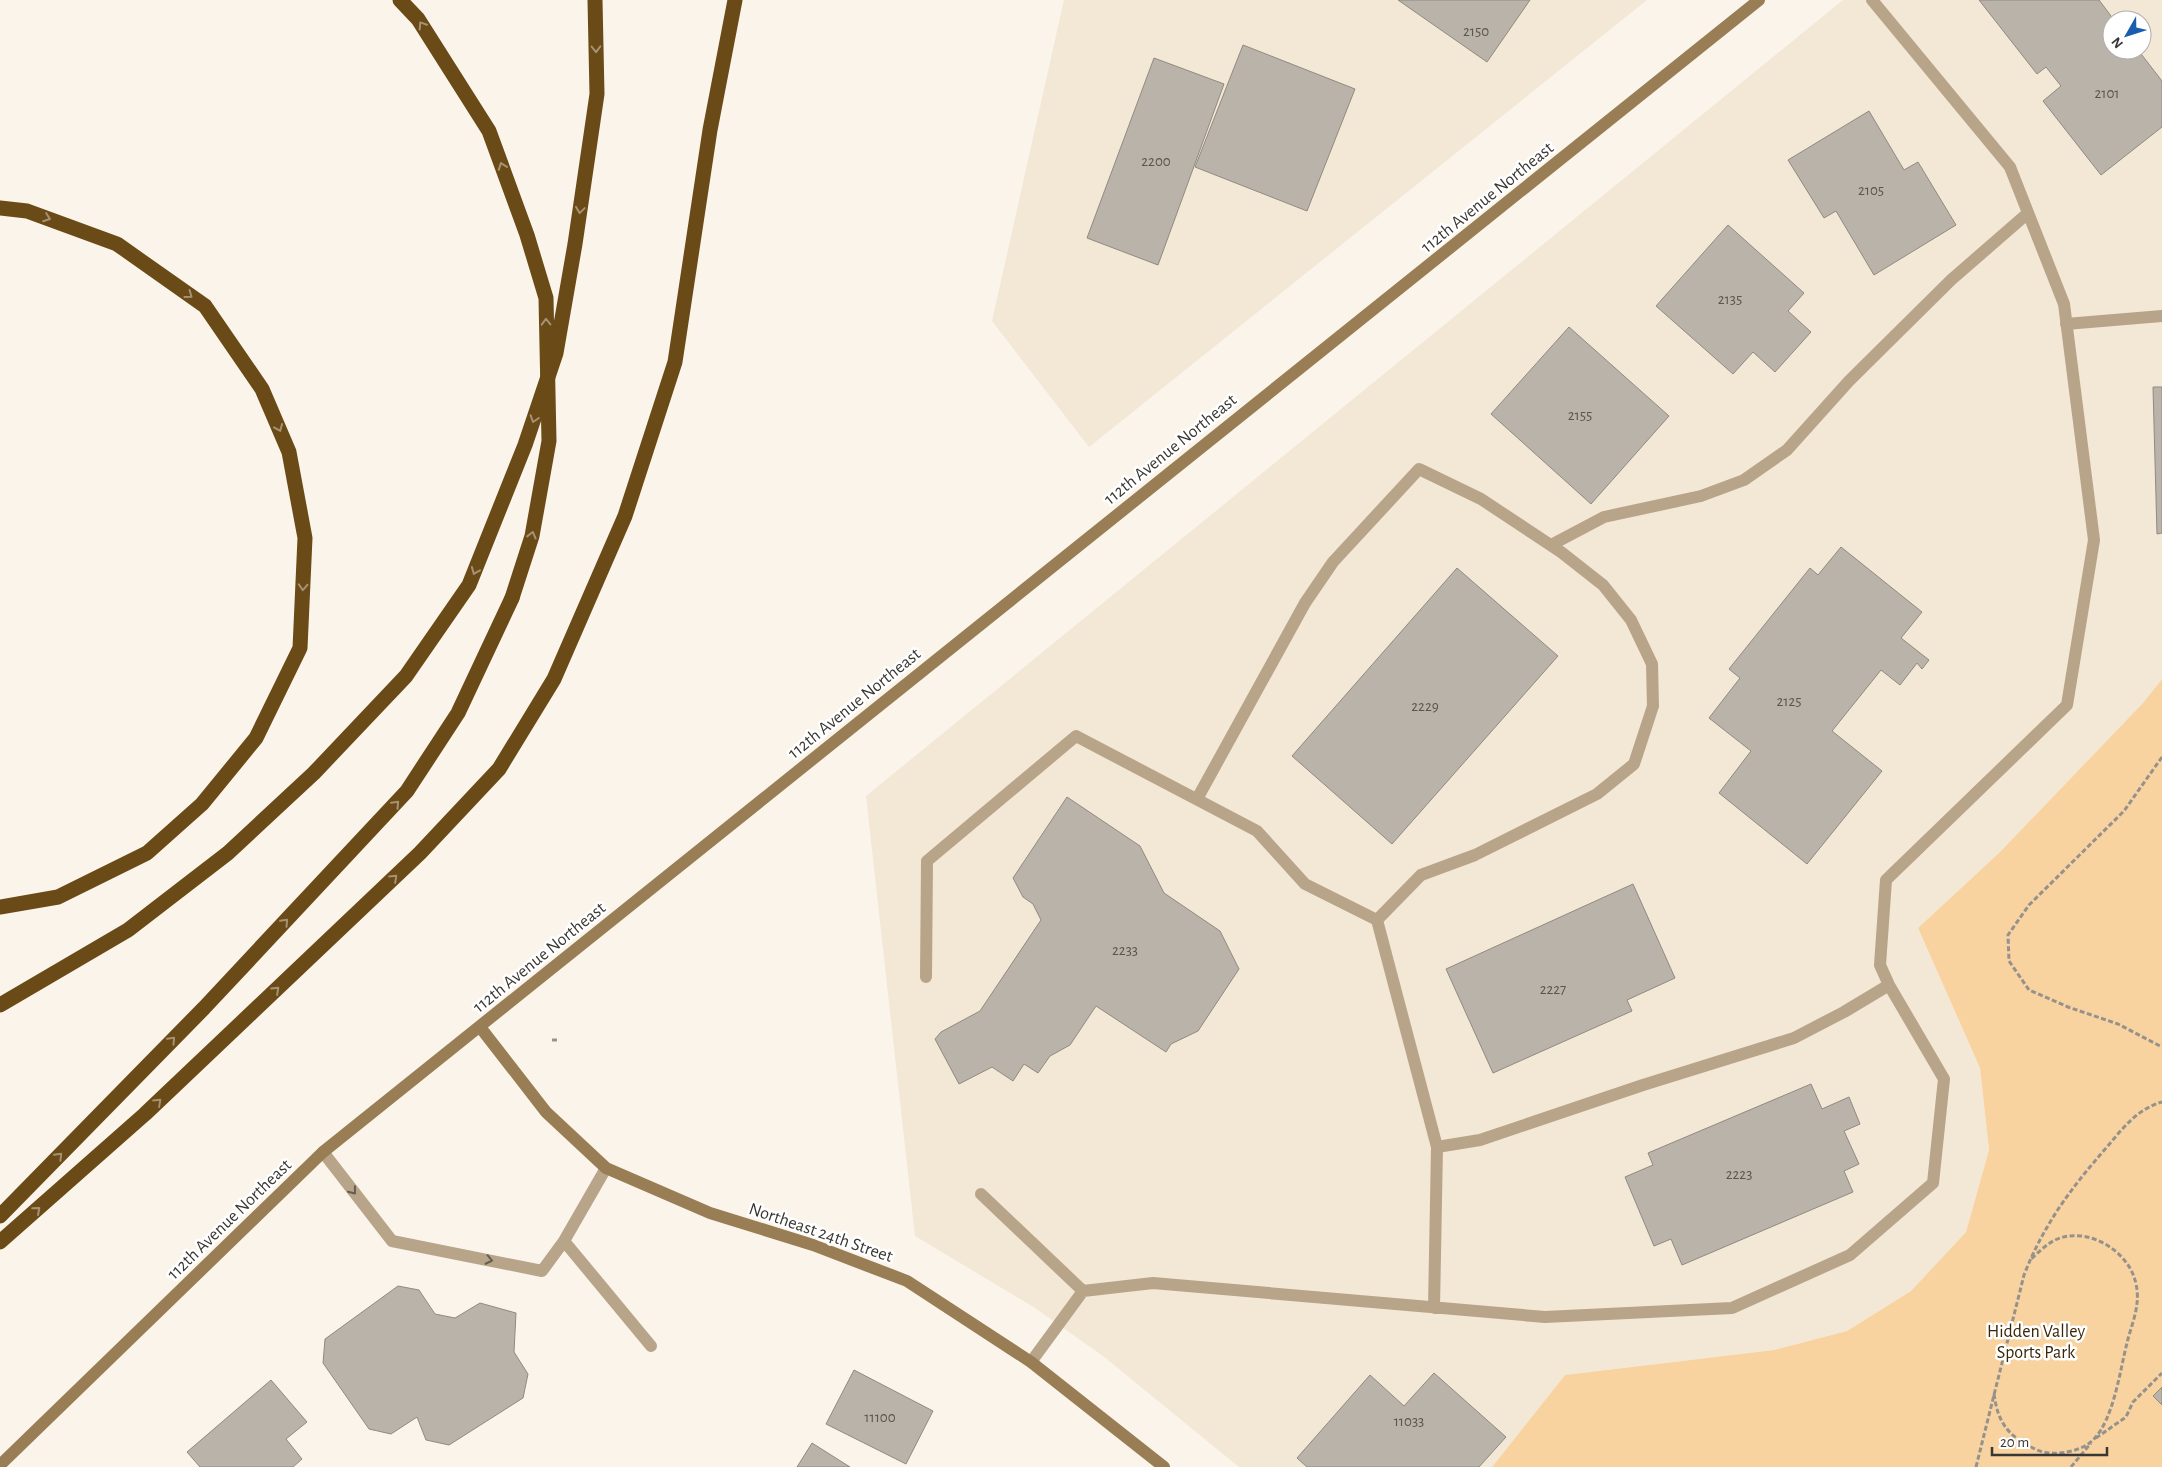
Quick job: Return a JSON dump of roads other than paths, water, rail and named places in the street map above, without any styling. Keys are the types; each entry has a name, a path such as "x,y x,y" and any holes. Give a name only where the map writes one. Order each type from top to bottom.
{"highway":[{"path":"0,1216 204,1008 407,791 458,713 512,598 532,536 549,441 546,298 527,235 489,131 418,19 400,0"},
{"path":"0,1005 128,930 228,853 314,773 406,676 469,586 525,445 556,353 575,244 597,94 595,0"},
{"path":"0,1242 145,1114 420,854 499,769 554,679 625,516 675,362 710,130 735,0"},
{"path":"0,208 27,210 117,244 205,306 262,389 289,452 305,538 300,648 256,738 202,804 148,853 58,897 0,907"}],"main road":[{"name":"112th Avenue Northeast","path":"0,1465 322,1152 1759,0"},
{"name":"Northeast 24th Street","path":"480,1027 546,1112 606,1168 710,1213 813,1244 907,1281 1031,1362 1164,1467"}],"lane":[{"path":"1031,1362 1083,1291 1153,1283 1545,1317 1732,1308 1850,1255 1933,1183 1944,1080 1889,985 1880,965 1886,880 2067,705 2094,540 2064,304 2010,167 1872,0"},
{"path":"1551,545 1604,517 1701,496 1744,480 1787,450 1849,381 1951,280 2028,213"},
{"path":"2066,324 2162,316"},
{"path":"1197,799 1310,595 1333,562 1418,469 1481,499 1551,545 1603,585 1631,620 1652,664 1653,706 1634,764 1597,794 1475,855 1421,875 1377,920"},
{"path":"926,977 927,862 1076,736 1257,832 1305,884 1377,920 1437,1146 1434,1308"},
{"path":"1437,1146 1480,1140 1642,1085 1794,1038 1844,1012 1889,985"},
{"path":"322,1152 392,1240 542,1271 564,1241 606,1168"},
{"path":"981,1194 1083,1291"},
{"path":"564,1241 651,1346"}],"park label":[{"name":"Hidden Valley Sports Park","path":"2036,1341"}]}
